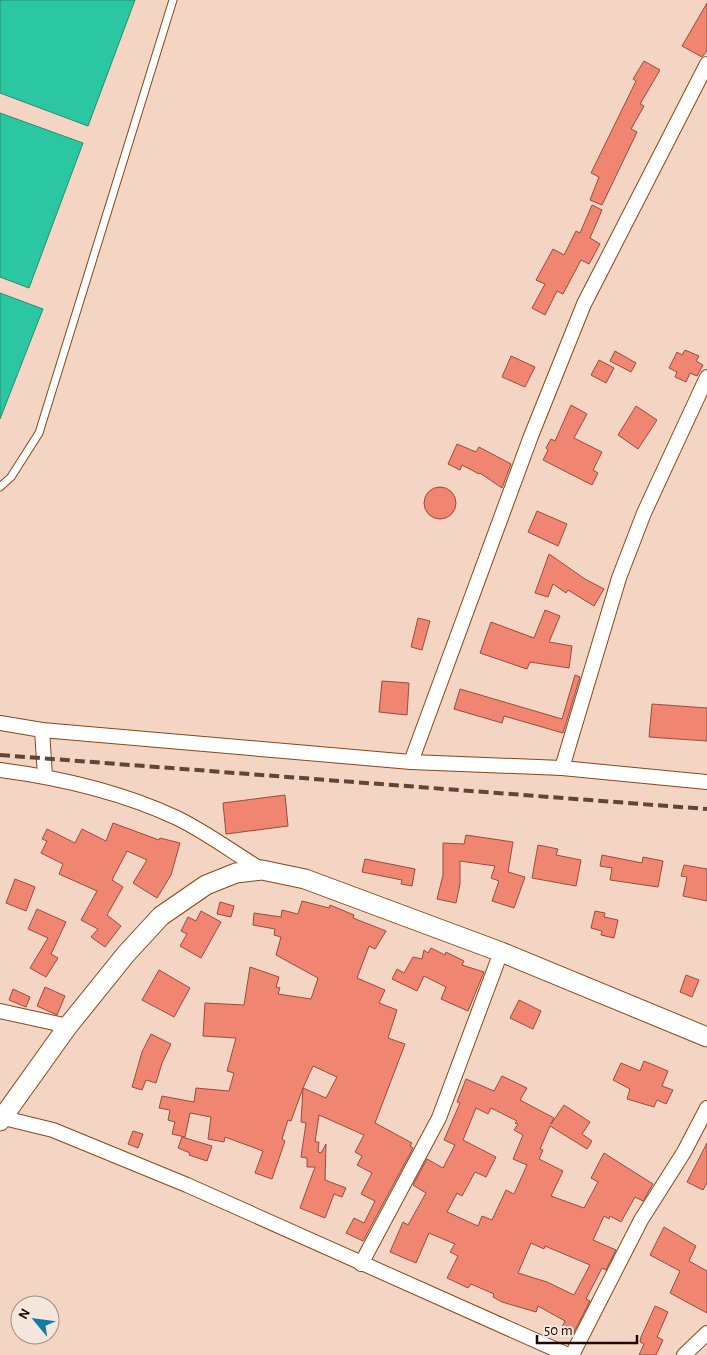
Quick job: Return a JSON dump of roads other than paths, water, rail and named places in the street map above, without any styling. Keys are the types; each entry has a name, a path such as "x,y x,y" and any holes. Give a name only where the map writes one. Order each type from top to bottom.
{"street":[{"path":"411,762 531,436 584,304 707,64"},
{"path":"562,768 619,578 644,513 707,377"},
{"path":"0,723 42,730 411,762 562,768 707,782"},
{"path":"42,730 45,776"},
{"path":"0,770 45,776 116,794 178,819 262,870"},
{"path":"568,1355 438,1295 361,1264 188,1184 53,1130 1,1118 68,1026 126,954 161,916 206,885 236,873 262,870 305,879 501,952 707,1037"},
{"path":"361,1264 440,1118 501,952"},
{"path":"0,1011 68,1026"},
{"path":"572,1355 641,1220 684,1152 707,1108"},
{"path":"684,1355 707,1333"}],"lane":[{"path":"0,487 11,477 39,433 173,0"}],"water":[{"path":"0,0 135,0 88,126 0,93"},
{"path":"0,113 83,143 29,288 0,277"},
{"path":"0,293 43,309 0,419"}],"railway":[{"path":"0,755 707,809"}]}
